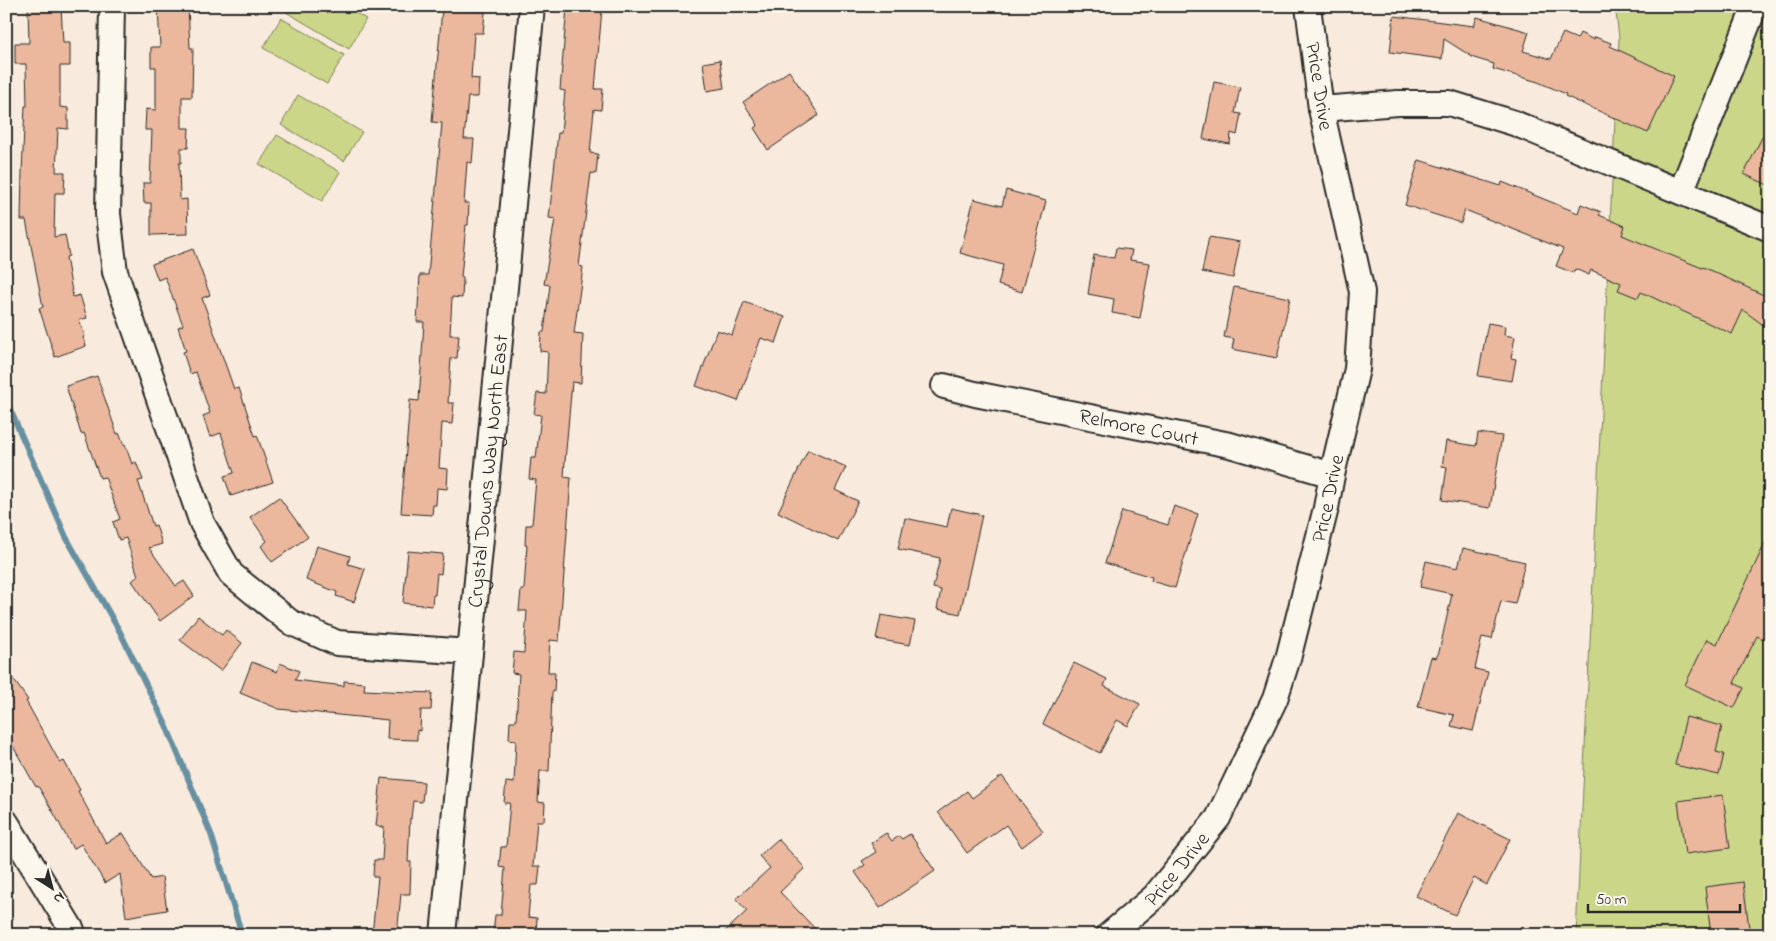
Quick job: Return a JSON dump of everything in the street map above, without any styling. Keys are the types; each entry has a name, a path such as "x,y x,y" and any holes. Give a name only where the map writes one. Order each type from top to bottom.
{"street":[{"path":"112,6 108,214 115,272 202,524 231,574 290,622 337,643 470,652"},
{"name":"Crystal Downs Way North East","path":"443,935 532,6"},
{"name":"Price Drive","path":"1109,935 1154,897 1218,818 1275,699 1291,647 1326,508 1357,369 1362,292 1321,109 1308,6"},
{"path":"1681,192 1755,6"},
{"path":"1321,109 1398,103 1449,103 1514,123 1770,229"},
{"name":"Relmore Court","path":"944,386 984,396 1230,445 1332,475"},
{"path":"6,822 72,930"}],"green space":[{"path":"289,6 344,6 366,19 349,49 286,12"},
{"path":"1615,6 1770,6 1770,935 1576,935 1619,37"},
{"path":"281,18 344,55 327,84 263,48"},
{"path":"298,95 362,132 344,161 281,125"},
{"path":"277,135 340,172 322,201 259,164"}],"building":[{"path":"28,6 61,6 63,43 70,43 70,66 60,66 60,107 68,108 68,129 58,128 56,172 65,172 64,193 55,193 54,237 65,235 69,256 66,257 73,297 80,295 87,318 79,320 85,336 83,337 86,346 55,357 39,308 43,307 26,220 21,220 25,106 27,106 26,64 15,64 15,43 29,43"},
{"path":"158,6 188,6 190,48 193,48 192,97 182,97 182,128 189,128 188,148 181,148 181,163 179,163 180,200 187,199 188,234 151,235 151,203 144,203 143,183 150,183 152,130 145,130 146,109 156,110 156,67 151,67 151,47 160,47"},
{"path":"567,7 602,9 595,89 603,89 601,110 594,109 590,153 598,154 596,174 591,173 579,266 583,267 574,333 583,334 581,383 572,382 564,477 571,478 559,641 550,640 548,672 555,672 554,692 552,692 549,771 540,771 538,802 545,803 544,821 537,821 533,866 540,866 538,885 531,885 528,917 537,918 536,935 502,935 493,934 495,915 501,915 505,868 499,867 501,847 506,847 510,803 504,803 506,782 514,783 516,740 509,739 510,721 516,721 519,674 512,673 514,652 524,653 527,611 519,611 521,590 524,590 527,545 525,545 526,525 532,525 536,480 529,479 531,458 536,458 541,415 534,414 537,393 546,394 548,352 540,351 541,332 544,332 550,285 544,284 555,219 549,218 558,133 561,133 565,91 560,90"},
{"path":"442,9 485,12 483,33 474,33 471,78 479,79 478,97 468,97 464,139 474,139 472,163 467,162 464,203 469,203 461,277 463,278 462,298 452,297 450,335 459,335 457,358 451,358 448,403 454,403 452,424 442,423 439,468 448,469 447,489 437,488 436,505 433,505 432,515 401,513 410,400 419,401 424,322 417,322 420,275 428,275 442,123 432,122"},
{"path":"1394,16 1474,26 1477,17 1529,32 1523,51 1551,59 1563,33 1577,39 1580,33 1594,40 1595,37 1611,43 1610,46 1674,76 1648,133 1538,82 1493,69 1494,64 1474,58 1444,39 1442,59 1390,52"},
{"path":"720,60 724,88 707,91 703,63"},
{"path":"789,71 819,115 768,150 754,128 758,125 743,102"},
{"path":"1214,82 1240,87 1235,113 1241,114 1237,135 1231,133 1230,144 1203,139"},
{"path":"1770,121 1770,186 1744,174"},
{"path":"1419,160 1501,186 1502,182 1578,213 1581,204 1601,212 1599,215 1625,226 1622,235 1703,267 1770,298 1770,330 1743,310 1732,334 1641,292 1638,298 1618,290 1621,283 1591,270 1589,275 1575,269 1573,273 1556,266 1563,249 1465,210 1461,223 1405,205"},
{"path":"1006,190 1046,201 1022,292 998,285 1003,265 960,253 974,199 1002,206"},
{"path":"1209,237 1240,242 1233,278 1202,272"},
{"path":"1116,248 1132,250 1130,260 1150,263 1140,318 1112,313 1114,299 1088,294 1094,255 1114,258"},
{"path":"193,249 210,295 202,298 234,389 239,388 273,482 231,496 224,476 234,473 221,433 210,437 203,416 210,413 196,372 190,374 183,352 186,351 178,327 183,325 165,277 158,280 152,264"},
{"path":"1234,287 1290,298 1277,358 1232,349 1234,339 1224,337"},
{"path":"744,302 785,317 776,343 761,338 738,401 696,386 717,330 732,335"},
{"path":"1488,323 1505,326 1504,335 1515,337 1511,358 1516,359 1512,381 1478,376"},
{"path":"97,376 117,434 119,433 125,444 132,464 136,462 143,480 138,481 153,526 156,525 162,544 149,548 176,586 184,581 194,596 160,621 132,581 138,576 126,538 119,540 113,522 120,519 105,477 100,478 84,433 81,434 66,386"},
{"path":"1478,433 1502,436 1490,508 1442,500 1447,467 1442,466 1446,441 1476,446"},
{"path":"808,450 846,467 835,490 858,501 838,541 778,512"},
{"path":"279,497 308,537 272,562 261,546 267,541 250,517"},
{"path":"1174,506 1198,514 1175,588 1151,581 1152,577 1105,563 1122,511 1168,525"},
{"path":"951,508 982,515 960,614 937,609 941,590 933,588 940,558 898,549 905,518 947,527"},
{"path":"1770,533 1770,609 1765,618 1770,623 1770,629 1765,640 1757,636 1734,683 1744,688 1734,708 1685,685 1707,639 1717,644"},
{"path":"317,546 350,556 348,564 365,569 354,602 336,596 337,592 306,580"},
{"path":"1463,548 1525,562 1515,604 1501,601 1492,639 1482,637 1475,669 1488,672 1473,731 1451,726 1454,715 1418,707 1431,657 1436,658 1439,652 1452,594 1420,587 1426,561 1458,568"},
{"path":"408,551 443,554 441,574 437,573 432,606 403,603"},
{"path":"881,615 915,621 910,645 876,639"},
{"path":"198,616 222,635 226,630 242,643 221,671 180,640"},
{"path":"252,662 277,672 280,663 299,671 295,680 344,686 344,681 365,683 364,690 432,693 431,710 421,710 420,731 417,730 417,740 387,739 388,720 279,709 240,693"},
{"path":"1074,663 1107,679 1104,686 1140,704 1128,726 1117,720 1100,753 1043,724"},
{"path":"6,669 28,700 26,701 60,763 64,761 106,843 123,833 151,879 162,877 167,910 126,917 120,874 105,883 81,844 73,849 6,734"},
{"path":"1686,717 1722,726 1716,752 1724,754 1719,775 1675,765"},
{"path":"1002,776 1043,831 1022,847 1006,825 967,853 938,812 967,791 972,798"},
{"path":"381,778 424,782 422,802 413,801 410,818 408,862 411,862 410,894 401,894 397,935 372,935 378,877 373,877 374,860 382,860 384,827 376,826"},
{"path":"1723,795 1730,848 1685,854 1678,801"},
{"path":"1458,813 1510,839 1487,885 1474,878 1455,915 1416,896"},
{"path":"886,833 892,841 899,836 902,839 910,834 935,871 880,908 855,872 865,865 862,861 876,852 871,843"},
{"path":"778,839 805,868 780,892 821,935 721,935 747,911 736,899 770,868 759,856"},
{"path":"1743,882 1750,935 1711,935 1705,887"}],"waterway":[{"path":"6,400 66,537 120,632 166,725 211,834 242,935"}]}
